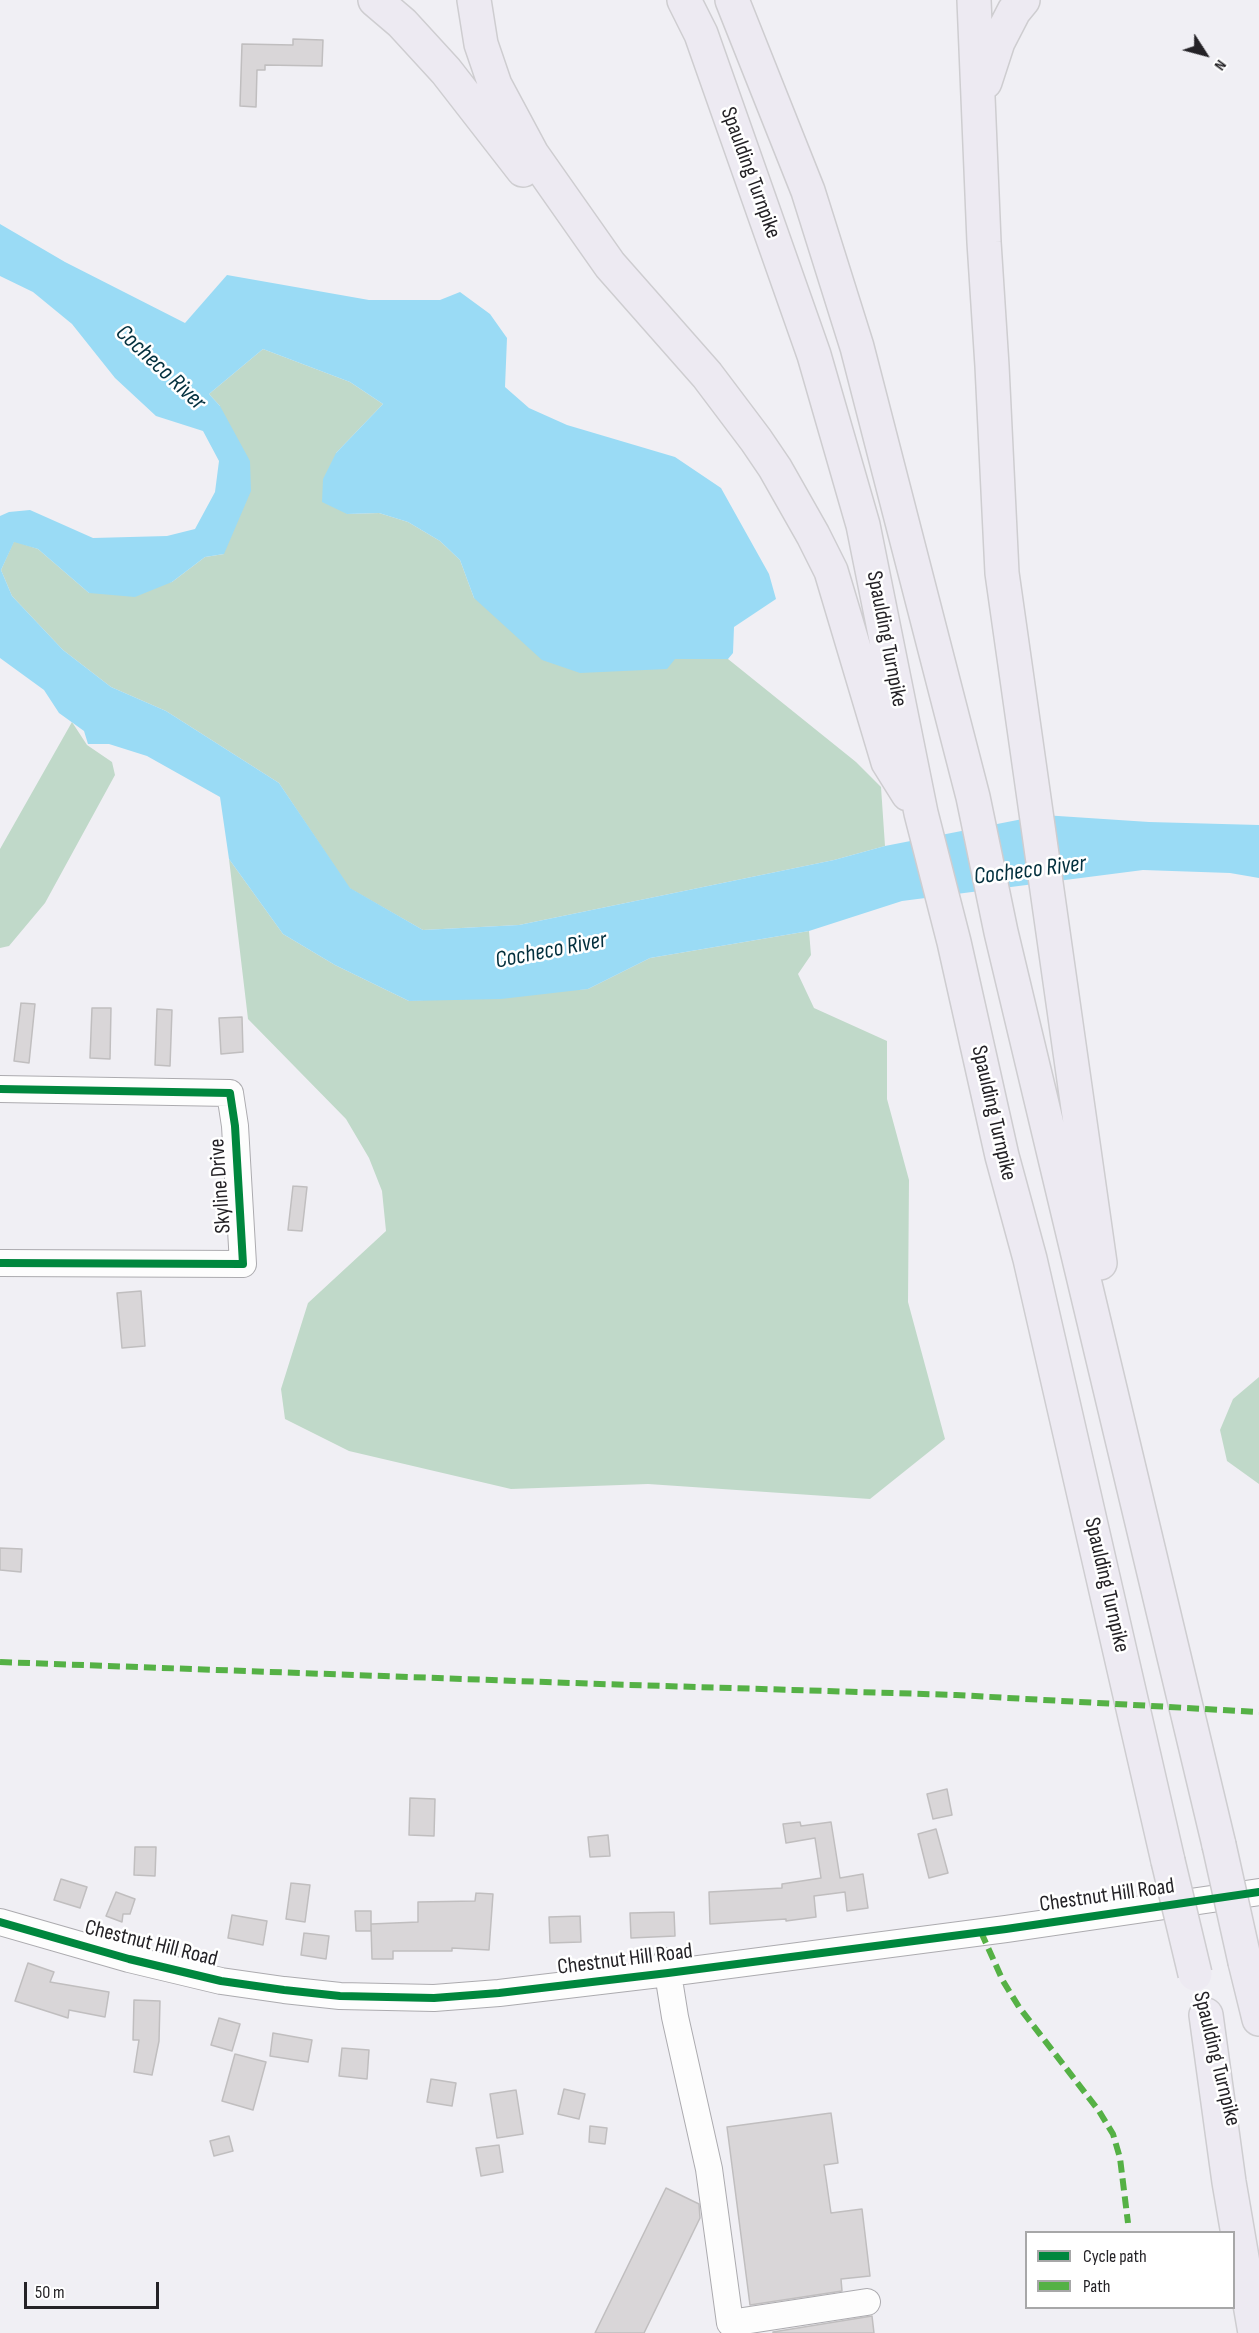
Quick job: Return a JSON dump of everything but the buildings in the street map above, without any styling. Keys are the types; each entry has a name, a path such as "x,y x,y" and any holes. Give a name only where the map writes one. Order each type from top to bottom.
{"highway":[{"path":"375,0 402,23 446,71 527,175 597,247 707,375 775,468 831,571 888,762 921,813"},
{"path":"474,0 481,44 495,85 532,154 597,247"},
{"name":"Spaulding Turnpike","path":"684,0 701,34 814,355 863,525 921,813 954,942 1002,1156 1030,1259 1147,1761 1168,1861 1259,2239"},
{"name":"Spaulding Turnpike","path":"732,0 808,191 857,347 972,797 1001,932 1086,1282 1128,1470 1170,1635 1259,2019"},
{"path":"974,0 984,242 1002,573 1128,1470"},
{"path":"978,104 998,42 1014,11 1023,0"},
{"path":"1206,2015 1228,2182 1256,2333"}],"street":[{"name":"Skyline Drive","path":"0,1089 230,1093 235,1126 243,1264 0,1263"},
{"name":"Chestnut Hill Road","path":"0,1922 129,1959 221,1981 340,1996 434,1998 499,1993 667,1967 1006,1929 1259,1892"},
{"path":"667,1967 675,2017 709,2169 730,2323 867,2302"}],"green space":[{"path":"263,349 350,382 383,404 336,453 347,514 379,513 408,522 440,541 460,560 474,598 675,659 728,659 856,762 881,787 885,846 834,860 519,925 423,930 349,888 279,783 166,711 111,687 63,650 12,596 1,570 14,541 38,549 89,593 172,582 205,557 224,554 220,406 209,394"},
{"path":"72,722 87,745 112,762 115,775 45,903 9,946 0,948 0,849"},
{"path":"229,859 283,934 335,965 409,1001 588,989 650,958 809,931 811,955 798,974 814,1008 887,1041 887,1099 909,1180 908,1302 945,1439 870,1499 648,1484 511,1489 349,1451 285,1419 281,1389 308,1303 386,1231 382,1191 369,1158 346,1119 248,1019"},
{"path":"1259,1377 1259,1484 1227,1461 1220,1430 1233,1399"}],"water":[{"name":"Cocheco River","path":"0,224 65,262 185,323 227,275 369,300 440,300 460,292 490,314 507,338 505,387 529,408 567,425 675,457 721,488 769,574 776,599 734,627 733,653 728,659 675,659 667,669 580,673 542,660 474,598 460,560 440,541 408,522 379,513 347,514 322,502 323,479 336,453 383,404 350,382 263,349 209,394 220,406 250,461 251,491 224,554 205,557 172,582 135,597 89,593 38,549 14,542 1,570 12,596 63,650 111,687 166,711 279,783 350,888 423,930 519,925 834,860 885,846 1043,815 1149,822 1259,825 1259,878 1230,873 1143,870 902,901 809,931 650,958 588,989 501,999 409,1001 335,965 283,934 229,859 220,797 147,756 109,744 88,744 84,731 59,713 44,690 0,658 0,516 9,512 30,510 93,538 167,536 195,529 215,492 219,461 203,431 156,416 115,378 72,324 33,292 0,276"}],"marked path":[{"path":"0,1662 956,1695 1259,1712"},
{"path":"981,1932 1003,1981 1019,2007 1099,2111 1113,2134 1120,2158 1128,2223"}],"cycle path":[{"path":"0,1089 230,1093 235,1126 243,1264 0,1263"},
{"path":"0,1922 129,1959 221,1981 340,1996 434,1998 499,1993 668,1973 1006,1929 1259,1892"}]}
